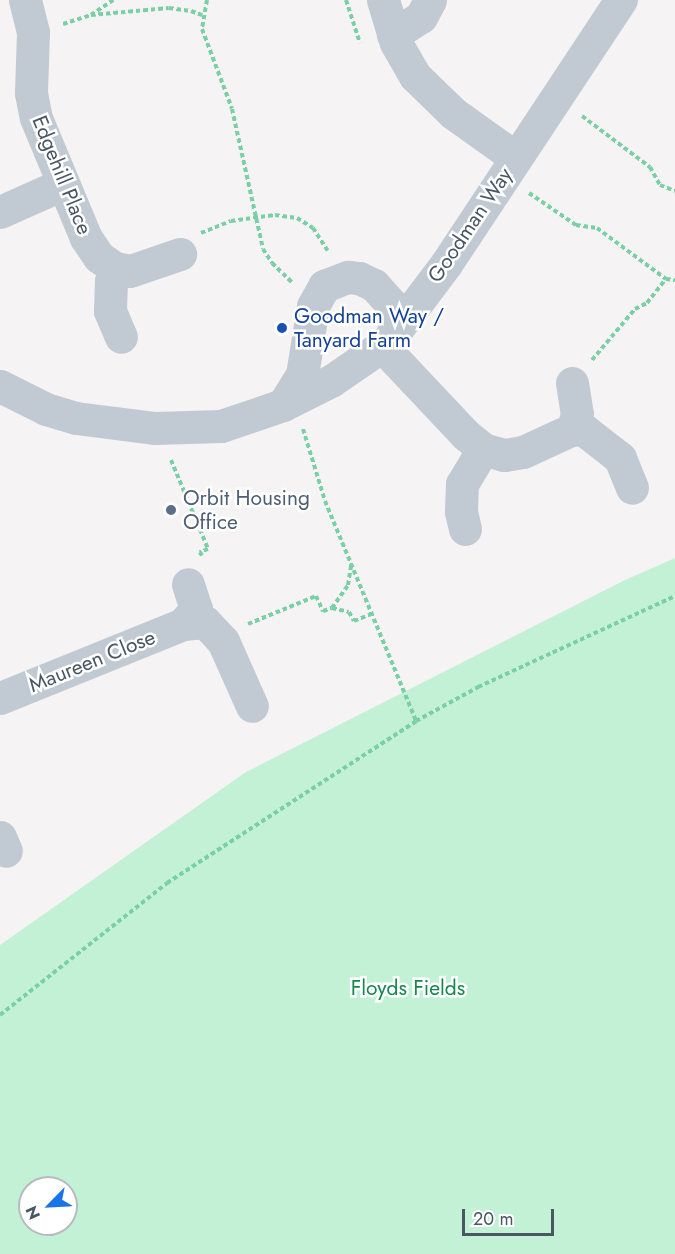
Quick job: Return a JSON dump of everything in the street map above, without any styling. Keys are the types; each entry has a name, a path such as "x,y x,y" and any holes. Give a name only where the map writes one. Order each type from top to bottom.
{"street":[{"name":"Edgehill Place","path":"25,0 33,32 31,93 36,118 86,238 99,257 115,268"},
{"path":"383,0 393,35 415,76 433,96 509,167"},
{"path":"393,35 421,17 430,0"},
{"name":"Goodman Way","path":"0,386 46,409 76,418 155,428 221,426 280,406 331,381 387,341 446,264 621,0"},
{"path":"0,212 63,184"},
{"path":"121,337 110,311 111,281 115,268 130,271 180,254"},
{"path":"280,406 302,375 314,306 324,286 348,277 359,278 374,285 391,304 395,325 387,341 466,435 483,449 504,455 523,452 573,429 584,430 620,458 632,488"},
{"path":"572,383 577,414 573,429"},
{"path":"465,529 461,511 462,484 483,449"},
{"path":"183,624 196,609 188,584"},
{"name":"Maureen Close","path":"0,698 183,624 205,622 219,636"},
{"path":"219,636 252,706"}],"path":[{"path":"91,15 113,0"},
{"path":"169,0 169,8"},
{"path":"207,0 202,15 205,43 232,109 263,249 284,277 295,284"},
{"path":"33,32 91,15 169,8 191,10 202,15"},
{"path":"556,98 650,167 660,185 675,191"},
{"path":"509,167 576,225 597,228 666,279 675,280"},
{"path":"180,254 182,240 231,221 275,215 297,218 313,228 330,255"},
{"path":"572,383 635,309 647,303 666,279"},
{"path":"280,406 305,431 325,501 416,721"},
{"path":"155,428 178,474 208,549 200,552 210,574 188,584"},
{"path":"332,608 348,585 351,564"},
{"path":"219,636 316,596 323,611 332,608 349,612 354,621 371,614"},
{"path":"0,1015 167,883 416,721 478,687 675,596"}],"green space":[{"name":"Floyds Fields","path":"675,558 675,1254 0,1254 0,945 246,772 625,580"}],"place":[{"name":"Goodman Way / Tanyard Farm","path":"282,328"},
{"name":"Orbit Housing Office","path":"171,510"}]}
